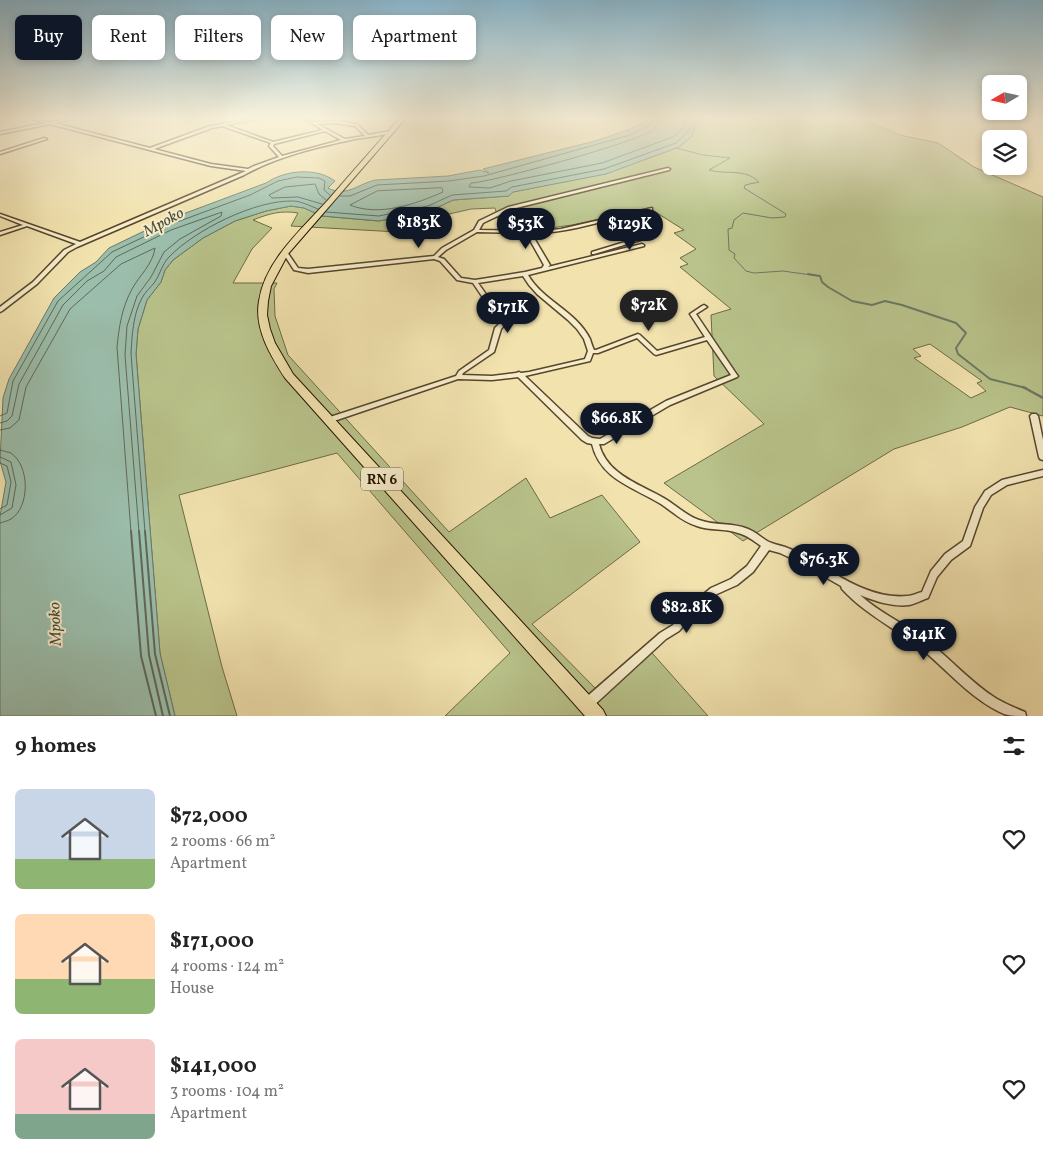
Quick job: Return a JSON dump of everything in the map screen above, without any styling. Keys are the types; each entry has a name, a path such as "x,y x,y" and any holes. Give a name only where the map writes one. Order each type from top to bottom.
{"main road":[{"name":"RN 6","path":"373,152 285,253 271,273 263,296 262,316 269,343 289,376 596,716"}],"street":[{"path":"163,152 211,165 247,170"},
{"path":"276,152 281,157"},
{"path":"0,310 35,283 66,251 243,174 247,170 281,157 301,152"},
{"path":"476,231 481,222 510,208 668,169"},
{"path":"435,257 444,249 476,231 528,232 561,230 650,209"},
{"path":"0,215 80,244"},
{"path":"285,253 296,269 308,271 435,257 442,260 459,279 475,282 525,274 545,266 652,235 622,217"},
{"path":"0,234 27,225"},
{"path":"528,232 545,266"},
{"path":"545,266 642,245"},
{"path":"329,420 458,377 492,378 542,372 588,360 591,351 584,332 533,286 525,274"},
{"path":"458,377 461,372 492,351 498,328 502,324 502,319 490,307 475,282"},
{"path":"518,374 585,438 595,442 606,439 668,403 735,376 693,314 704,307"},
{"path":"591,351 596,352 638,336 656,353 708,338"},
{"path":"1034,416 1042,444 1043,457"},
{"path":"595,442 598,456 623,481 666,503 693,521 705,525 734,527 746,531 767,545 785,550 842,583 861,591 899,600 917,599 926,595 938,569 948,557 967,544 979,506 988,494 1005,482 1043,473"},
{"path":"586,704 663,636 676,628 690,611 714,591 734,582 750,570 767,545"},
{"path":"842,583 854,597 868,608 922,643 960,675 973,690 990,702 1021,716"}],"green space":[{"path":"664,152 952,152 982,170 982,175 992,175 1043,197 1043,416 1010,407 962,427 894,449 743,541 664,483 764,424 714,376 711,315 731,309 680,267 688,264 680,258 696,249 674,233 684,230 649,208 572,225 507,234 498,219 495,208 471,209 436,217 434,229 398,232 291,226 298,213 292,212 280,212 264,216 253,220 272,228 252,249 233,283 277,283 274,289 275,316 288,355 449,532 526,478 550,518 602,495 640,542 532,624 595,688 645,645 708,716 445,716 510,653 337,453 179,495 222,667 237,716 175,716 160,654 136,354 138,329 147,300 161,282 165,270 173,260 203,238 235,221 266,211 291,206 304,208 322,216 379,221 430,211 453,200 509,196 513,192 606,173","holes":["930,344 982,381 977,383 986,391 971,398 914,358 921,356 913,349"]}],"water":[{"name":"Mpoko","path":"549,152 664,152 606,174 513,192 509,196 453,200 430,211 379,221 322,216 304,208 291,206 266,211 235,221 203,238 173,260 165,270 161,282 147,300 138,329 136,354 160,653 175,716 0,716 0,516 6,482 0,461 3,398 9,379 54,298 80,272 96,262 109,248 167,220 266,183 282,175 300,172 319,174 335,181 328,188 335,191 347,191 376,180 448,176 480,170 489,173 483,169"}],"waterway":[{"path":"693,152 730,158 709,170 742,173 754,178 759,182 745,185 744,188 786,214 785,217 772,218 743,213 734,220 732,228 728,229 729,250 735,254 734,258 746,271 754,273 783,271 818,276"},
{"path":"808,274 820,276 822,282 828,287 852,301 872,305 885,301 956,323 966,333 956,348 958,354 990,379 1024,387"},
{"path":"1024,387 1043,398"}]}
